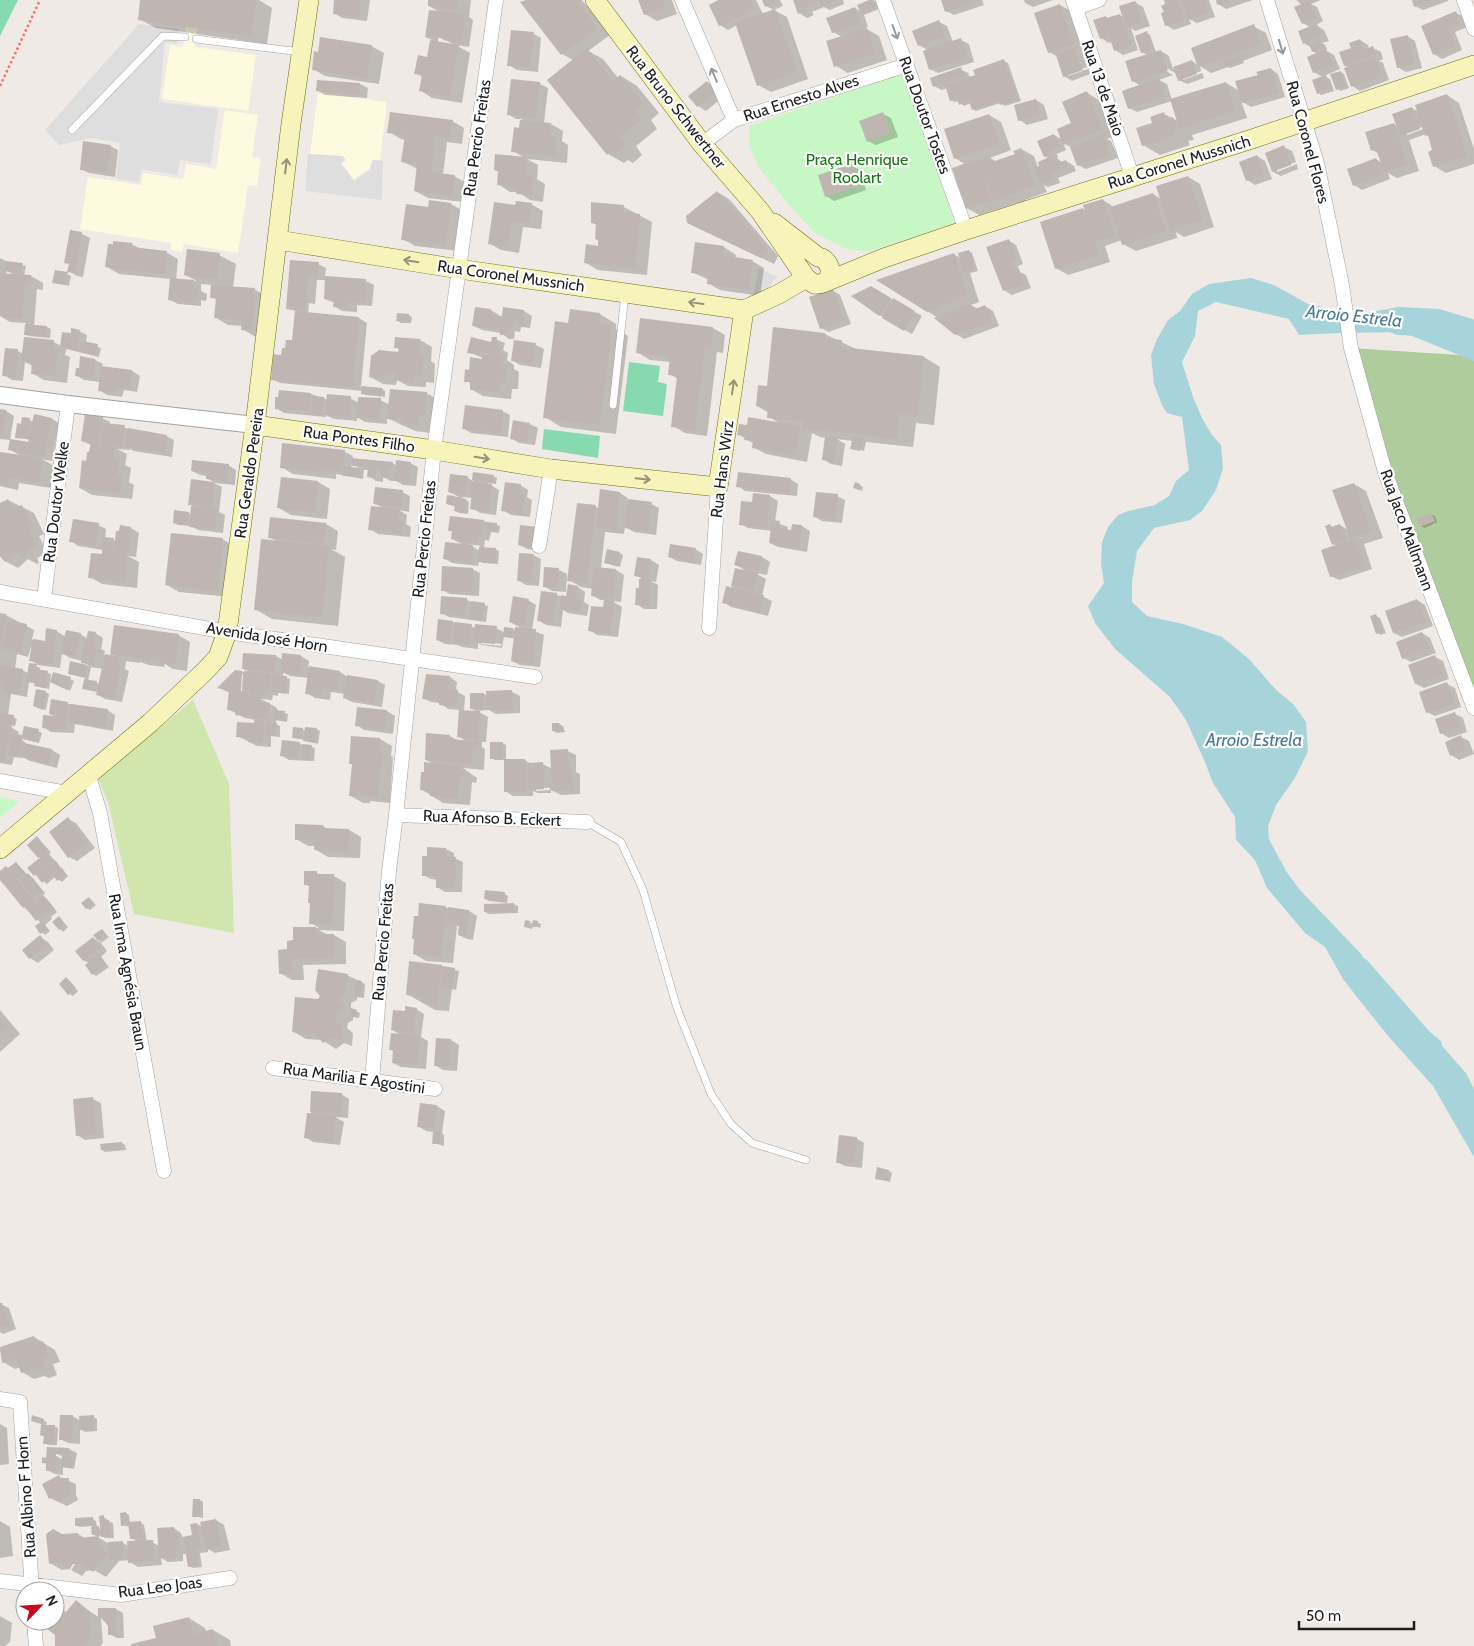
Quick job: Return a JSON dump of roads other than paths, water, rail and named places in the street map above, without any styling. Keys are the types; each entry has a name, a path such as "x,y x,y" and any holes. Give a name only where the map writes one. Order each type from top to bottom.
{"main road":[{"name":"Rua Geraldo Pereira","path":"0,849 150,723 218,657 227,632 255,425 291,124 309,0"},
{"name":"Rua Bruno Schwertner","path":"595,0 702,144 760,211 784,248 811,279"},
{"name":"Rua Coronel Mussnich","path":"811,279 884,258 1474,65"},
{"name":"Rua Bruno Schwertner","path":"760,211 820,258"},
{"name":"Rua Coronel Mussnich","path":"278,240 459,269 744,310"},
{"path":"779,294 788,274 784,248"},
{"path":"744,310 811,279 806,264 813,258 820,258"},
{"name":"Rua Coronel Mussnich","path":"820,258 865,260 884,258"},
{"name":"Rua Hans Wirz","path":"718,487 744,310"},
{"name":"Rua Pontes Filho","path":"255,425 434,450 551,469 718,487"}],"street":[{"name":"Rua Percio Freitas","path":"372,1081 389,871 434,450 496,0"},
{"path":"682,0 734,120"},
{"name":"Rua Doutor Tostes","path":"883,0 966,230"},
{"path":"1074,4 1099,0"},
{"name":"Rua Coronel Flores","path":"1267,0 1317,163 1342,285 1351,348"},
{"path":"1464,0 1474,29"},
{"name":"Rua 13 de Maio","path":"1074,4 1132,176"},
{"name":"Rua Ernesto Alves","path":"702,144 734,120 907,65"},
{"name":"Rua Jaco Mallmann","path":"1351,348 1385,472 1474,708"},
{"name":"Rua Pontes Filho","path":"0,395 255,425"},
{"name":"Rua Doutor Welke","path":"44,599 68,404"},
{"path":"539,546 551,469"},
{"name":"Rua Hans Wirz","path":"709,628 718,487"},
{"name":"Avenida José Horn","path":"0,592 227,632 535,677"},
{"name":"Rua Irma Agnésia Braun","path":"88,774 100,813 164,1171"},
{"path":"0,781 67,792"},
{"name":"Rua Afonso B. Eckert","path":"396,815 587,822"},
{"name":"Rua Marilia E Agostini","path":"273,1068 434,1089"},
{"name":"Rua Albino F Horn","path":"0,1399 20,1402 32,1581"},
{"name":"Rua Leo Joas","path":"65,1591 121,1595 230,1578"},
{"name":"Rua Leo Joas","path":"0,1581 15,1584"},
{"path":"35,1631 36,1646"}],"lane":[{"path":"72,130 162,36 184,37"},
{"path":"196,39 302,52"},
{"path":"613,405 625,293"},
{"path":"587,822 621,842 643,890 677,1008 711,1094 731,1124 752,1143 806,1160"}],"water":[{"name":"Arroio Estrela","path":"1251,278 1274,285 1308,304 1335,312 1362,313 1395,308 1430,318 1456,338 1474,338 1474,361 1402,332 1299,335 1289,319 1216,302 1198,311 1195,336 1182,362 1193,397 1203,420 1221,445 1223,468 1216,490 1202,511 1190,520 1154,528 1137,551 1132,582 1132,602 1147,616 1183,624 1222,637 1249,659 1276,690 1293,704 1306,722 1308,751 1295,778 1276,805 1268,826 1269,839 1286,871 1299,889 1362,955 1396,1036 1431,1033 1441,1041 1447,1070 1465,1090 1474,1105 1474,1157 1433,1086 1389,1037 1343,979 1325,947 1305,933 1267,888 1255,860 1236,840 1235,817 1213,783 1186,720 1170,697 1115,649 1095,623 1088,606 1104,583 1101,564 1102,542 1108,527 1118,515 1155,505 1169,496 1176,481 1189,470 1182,417 1167,413 1154,384 1151,355 1157,339 1168,320 1180,311 1192,294 1209,284"}],"waterway":[{"name":"Arroio Estrela","path":"1399,321 1437,323 1474,334"},
{"name":"Arroio Estrela","path":"1358,971 1455,1082 1474,1120"}],"park label":[{"name":"Praça Henrique Roolart","path":"857,168"}]}
